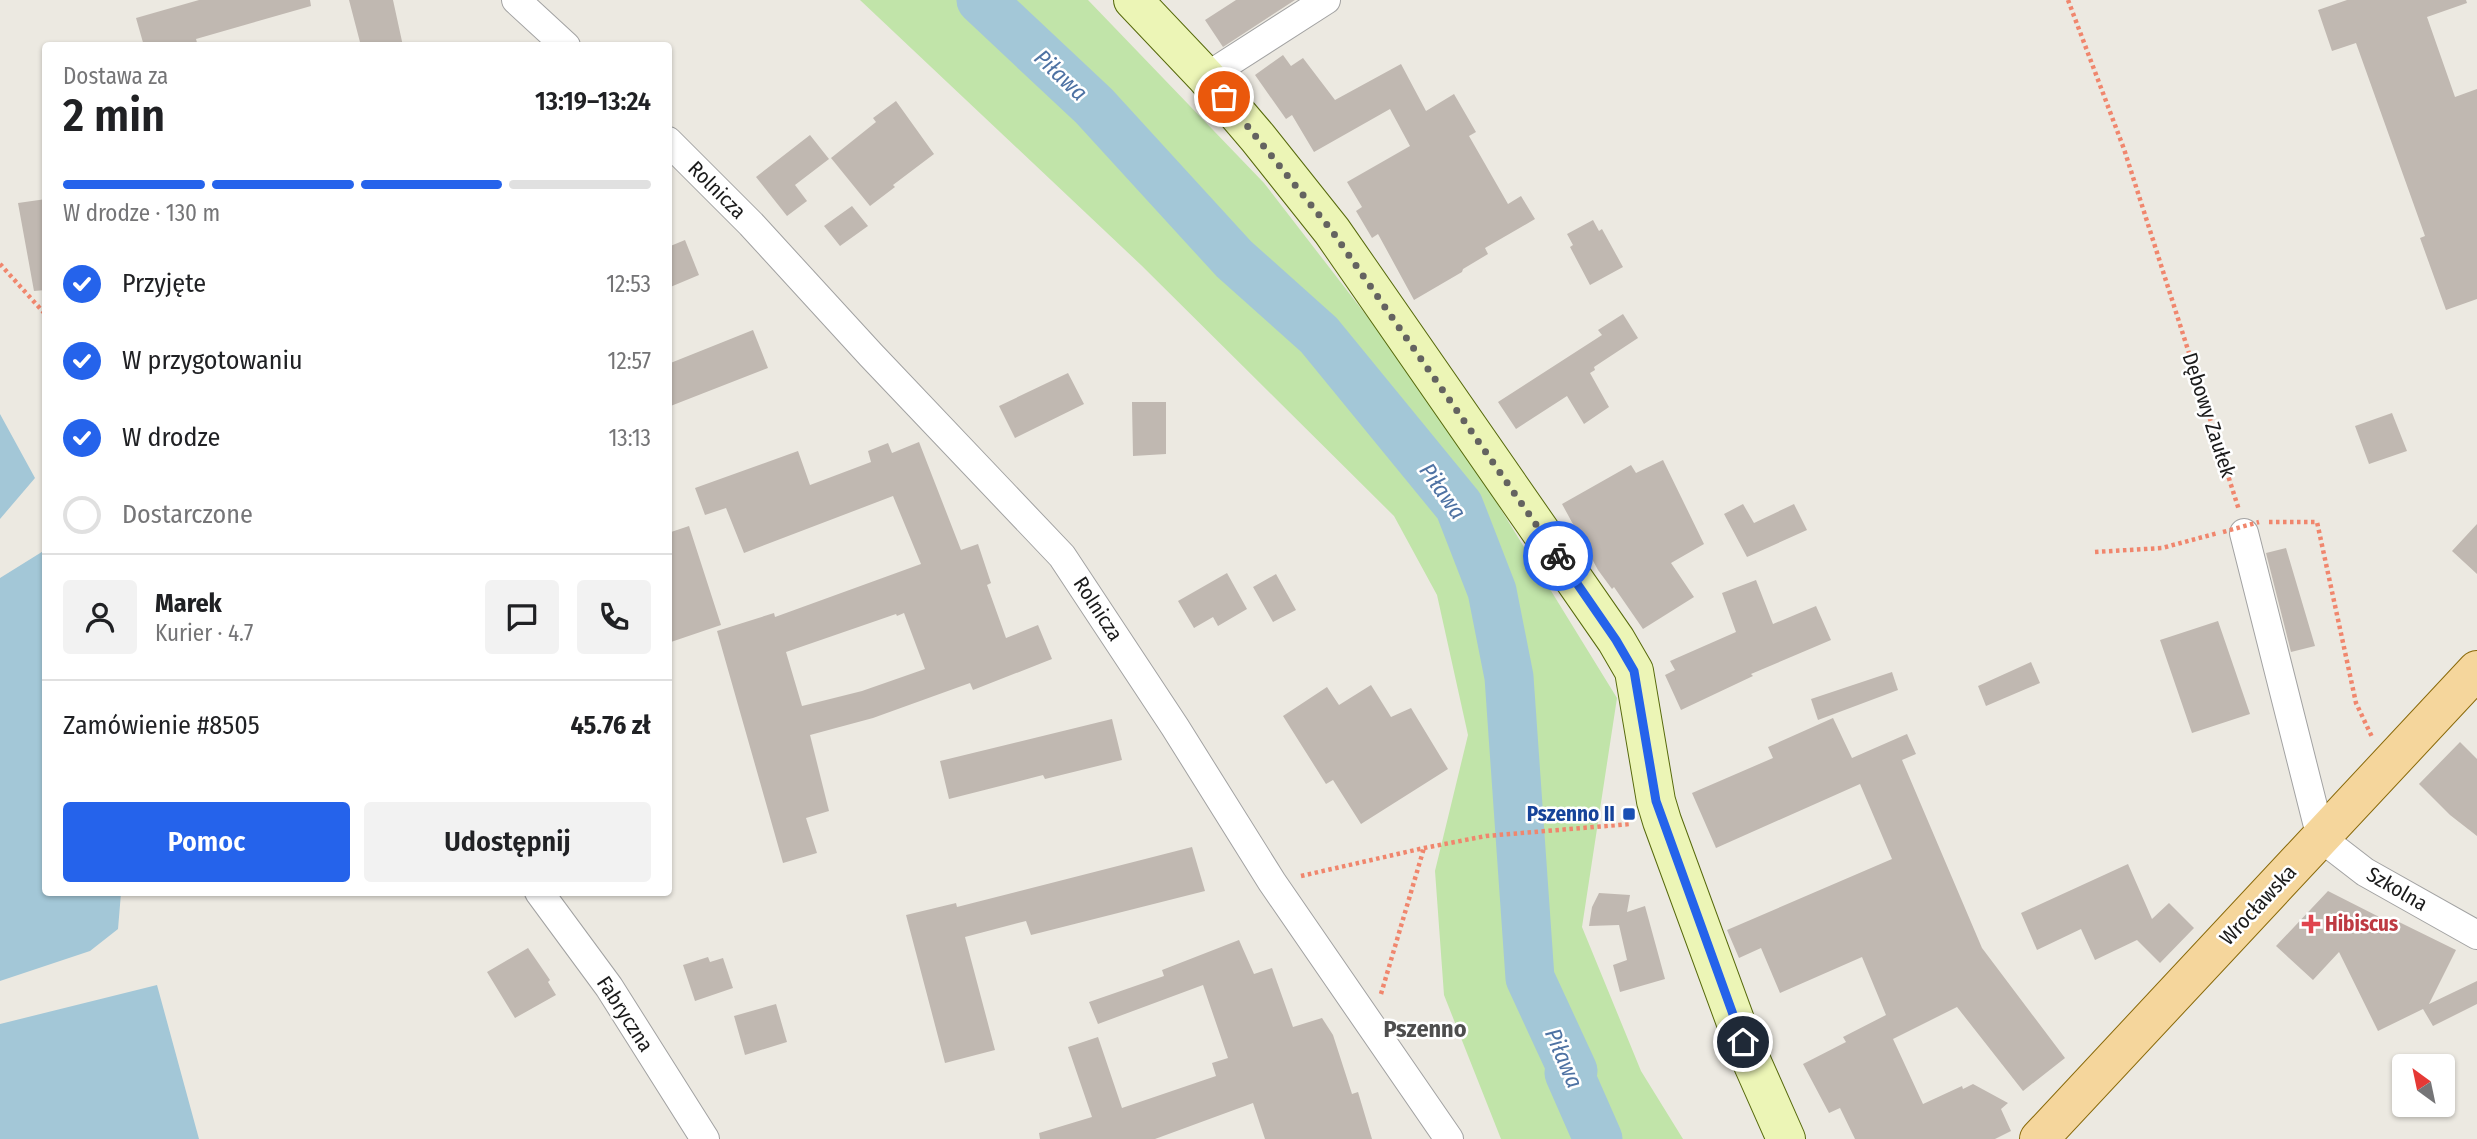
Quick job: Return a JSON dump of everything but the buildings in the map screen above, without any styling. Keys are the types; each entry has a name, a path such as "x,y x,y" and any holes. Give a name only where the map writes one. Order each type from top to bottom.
{"main road":[{"name":"Wrocławska","path":"2039,1139 2477,670"}],"street":[{"path":"516,0 562,42"},
{"path":"1133,0 1206,77 1332,231 1616,640 1634,671 1656,801 1662,821 1743,1042 1786,1139"},
{"path":"1206,77 1326,0"},
{"name":"Rolnicza","path":"672,145 751,224 1062,556 1175,727 1272,882 1449,1139"},
{"path":"2242,529 2321,838"},
{"name":"Szkolna","path":"2321,838 2365,872 2477,935"},
{"name":"Fabryczna","path":"542,896 609,987 705,1139"}],"path":[{"name":"Dębowy Zaułek","path":"2068,0 2124,149 2160,268 2236,496 2242,529"},
{"path":"0,264 42,311"},
{"path":"2095,552 2162,548 2242,529 2317,522 2356,704 2377,747 2393,761"},
{"path":"1272,882 1486,836 1662,821"},
{"path":"1371,1028 1424,848"}],"green space":[{"path":"860,0 1088,0 1264,183 1441,412 1617,698 1582,927 1641,1071 1683,1139 1501,1139 1444,995 1435,871 1468,735 1437,595 1394,516 1141,265"}],"water":[{"path":"0,414 35,478 0,519"},
{"path":"42,552 42,896 121,896 118,929 90,951 0,981 0,578"},
{"path":"157,985 199,1139 0,1139 0,1024"}],"waterway":[{"name":"Piława","path":"981,0 1094,106 1234,259 1319,335 1459,506 1492,591 1509,677 1530,978 1573,1071 1569,1073 1598,1139"}],"way so far":[{"path":"1224,97 1332,231 1558,556"}],"place":[{"name":"Pszenno II","path":"1629,814"},
{"name":"Hibiscus","path":"2311,924"}],"district":[{"name":"Pszenno","path":"1425,1029"}],"route":[{"path":"1558,556 1634,671 1648,741 1656,801 1743,1042"}]}
